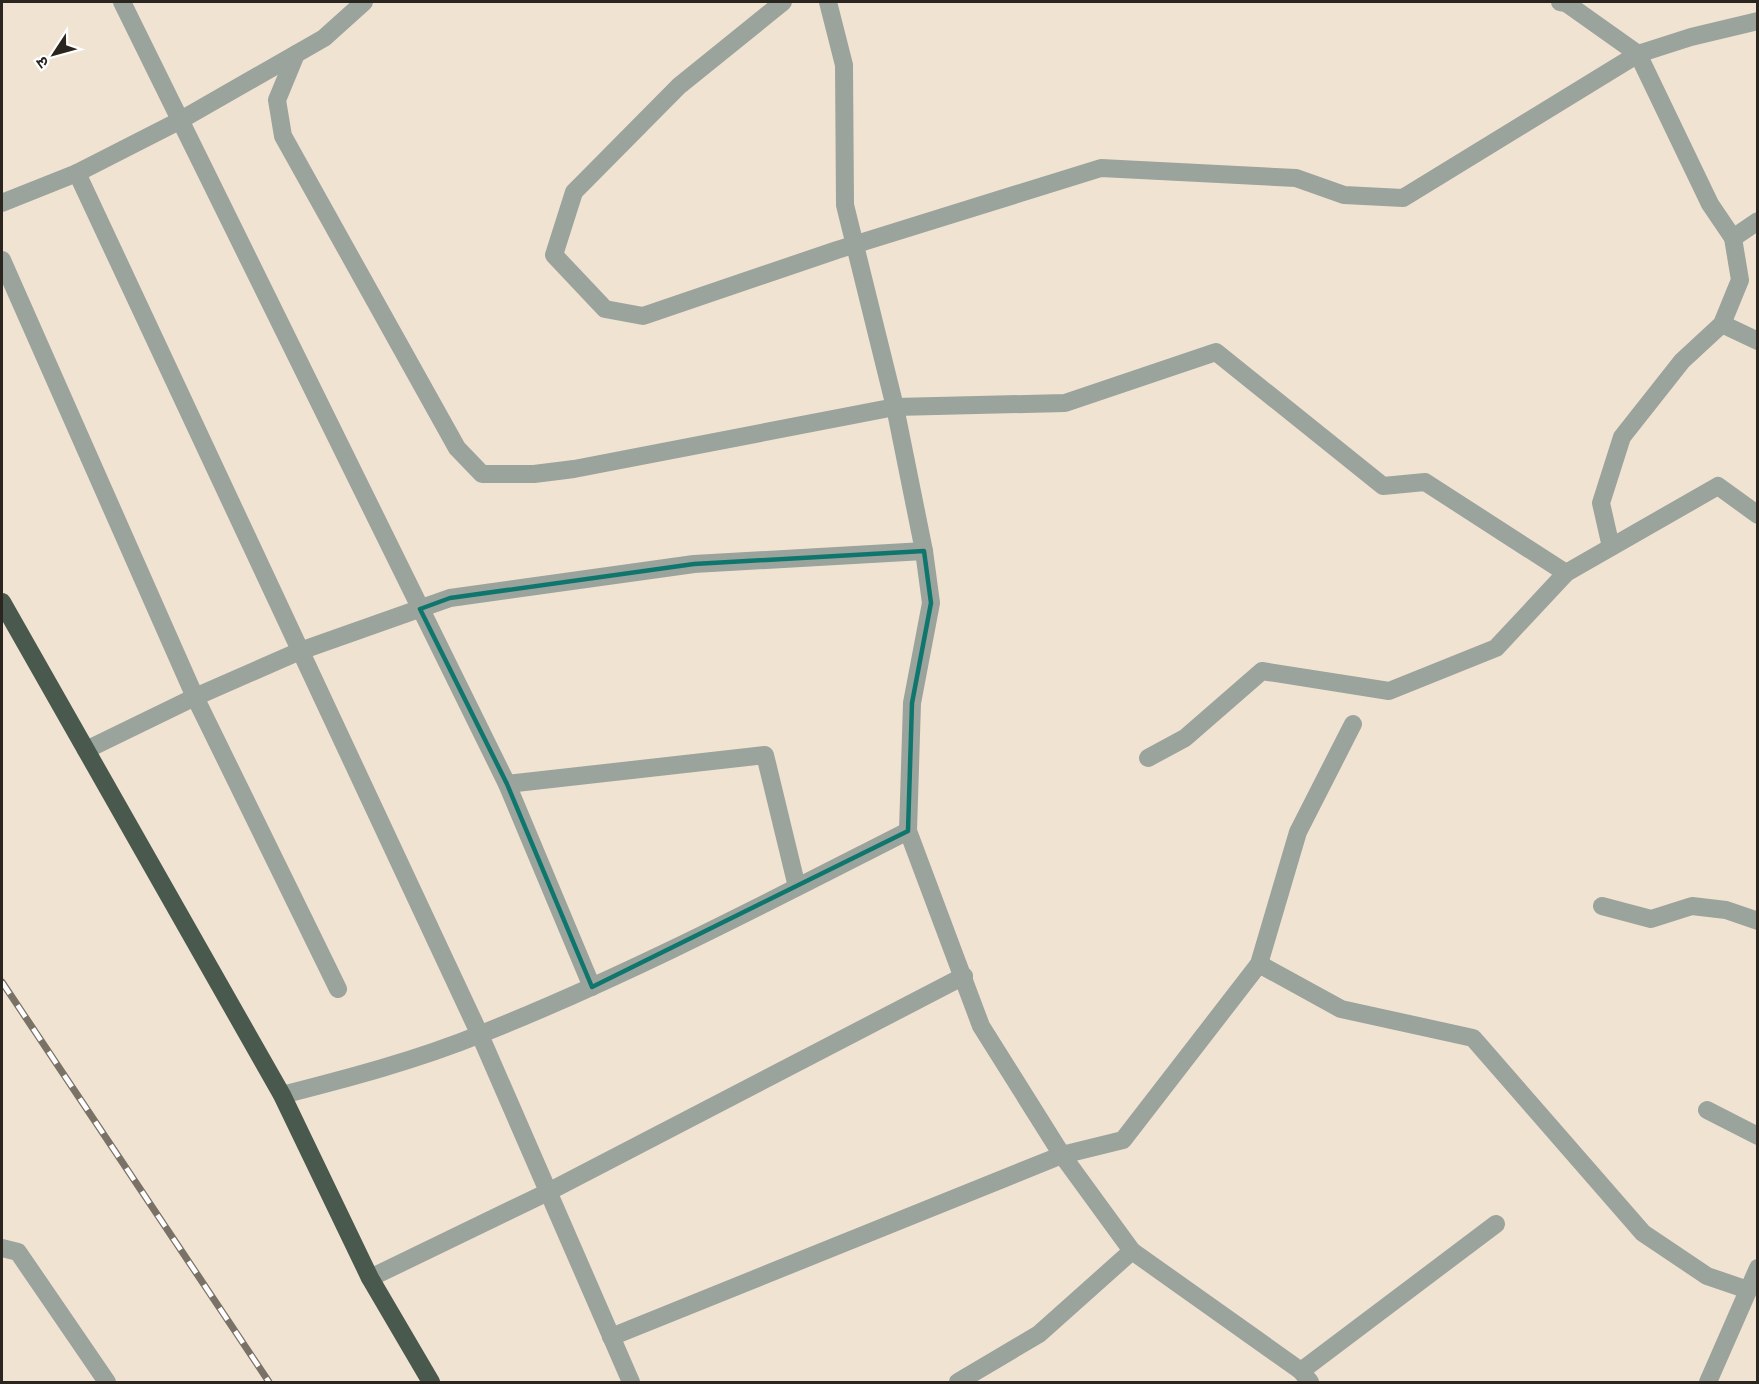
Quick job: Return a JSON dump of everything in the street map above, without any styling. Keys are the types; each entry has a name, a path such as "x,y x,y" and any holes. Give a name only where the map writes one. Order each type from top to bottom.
{"highway":[{"path":"2,602 282,1095 370,1278 431,1383"}],"street":[{"path":"122,2 507,784 591,987"},
{"path":"2,203 77,173 179,121 324,38 364,2"},
{"path":"783,2 679,86 574,192 554,255 605,309 643,315 1101,168 1296,178 1344,195 1403,198 1638,54 1691,37 1758,21"},
{"path":"828,2 844,65 844,205 895,406 924,551 931,603 912,703 908,831 981,1026 1062,1155 1132,1251 1306,1377 1496,1224"},
{"path":"1560,2 1566,3 1638,54 1710,204 1733,238 1740,280 1722,324 1682,361 1622,437 1602,503 1611,548"},
{"path":"296,54 277,100 283,136 457,447 482,474 534,474 574,469 895,406 1065,403 1216,352 1383,486 1425,482 1566,573"},
{"path":"77,173 480,1035 631,1383"},
{"path":"1733,238 1758,221"},
{"path":"2,260 195,697 338,988"},
{"path":"1722,324 1758,341"},
{"path":"1148,758 1185,738 1262,671 1389,691 1496,648 1566,573 1718,486 1758,515"},
{"path":"86,750 195,697 300,651 450,598 694,564 924,551"},
{"path":"611,1337 1062,1155 1123,1140 1259,964 1298,832 1353,724"},
{"path":"507,784 765,755 797,887"},
{"path":"282,1095 362,1075 480,1035 591,987 908,831"},
{"path":"1602,906 1651,919 1692,906 1726,910 1758,921"},
{"path":"1259,964 1341,1009 1473,1038 1643,1233 1707,1276 1748,1290"},
{"path":"370,1278 548,1192 964,976"},
{"path":"1707,1110 1758,1136"},
{"path":"2,1248 18,1252 107,1383"},
{"path":"958,1383 1038,1334 1132,1251"},
{"path":"1708,1383 1758,1268"}],"highlighted area":[{"path":"924,551 931,603 912,703 908,831 592,987 507,784 420,609 450,598 694,564"}],"railway":[{"path":"2,982 269,1382"}]}
